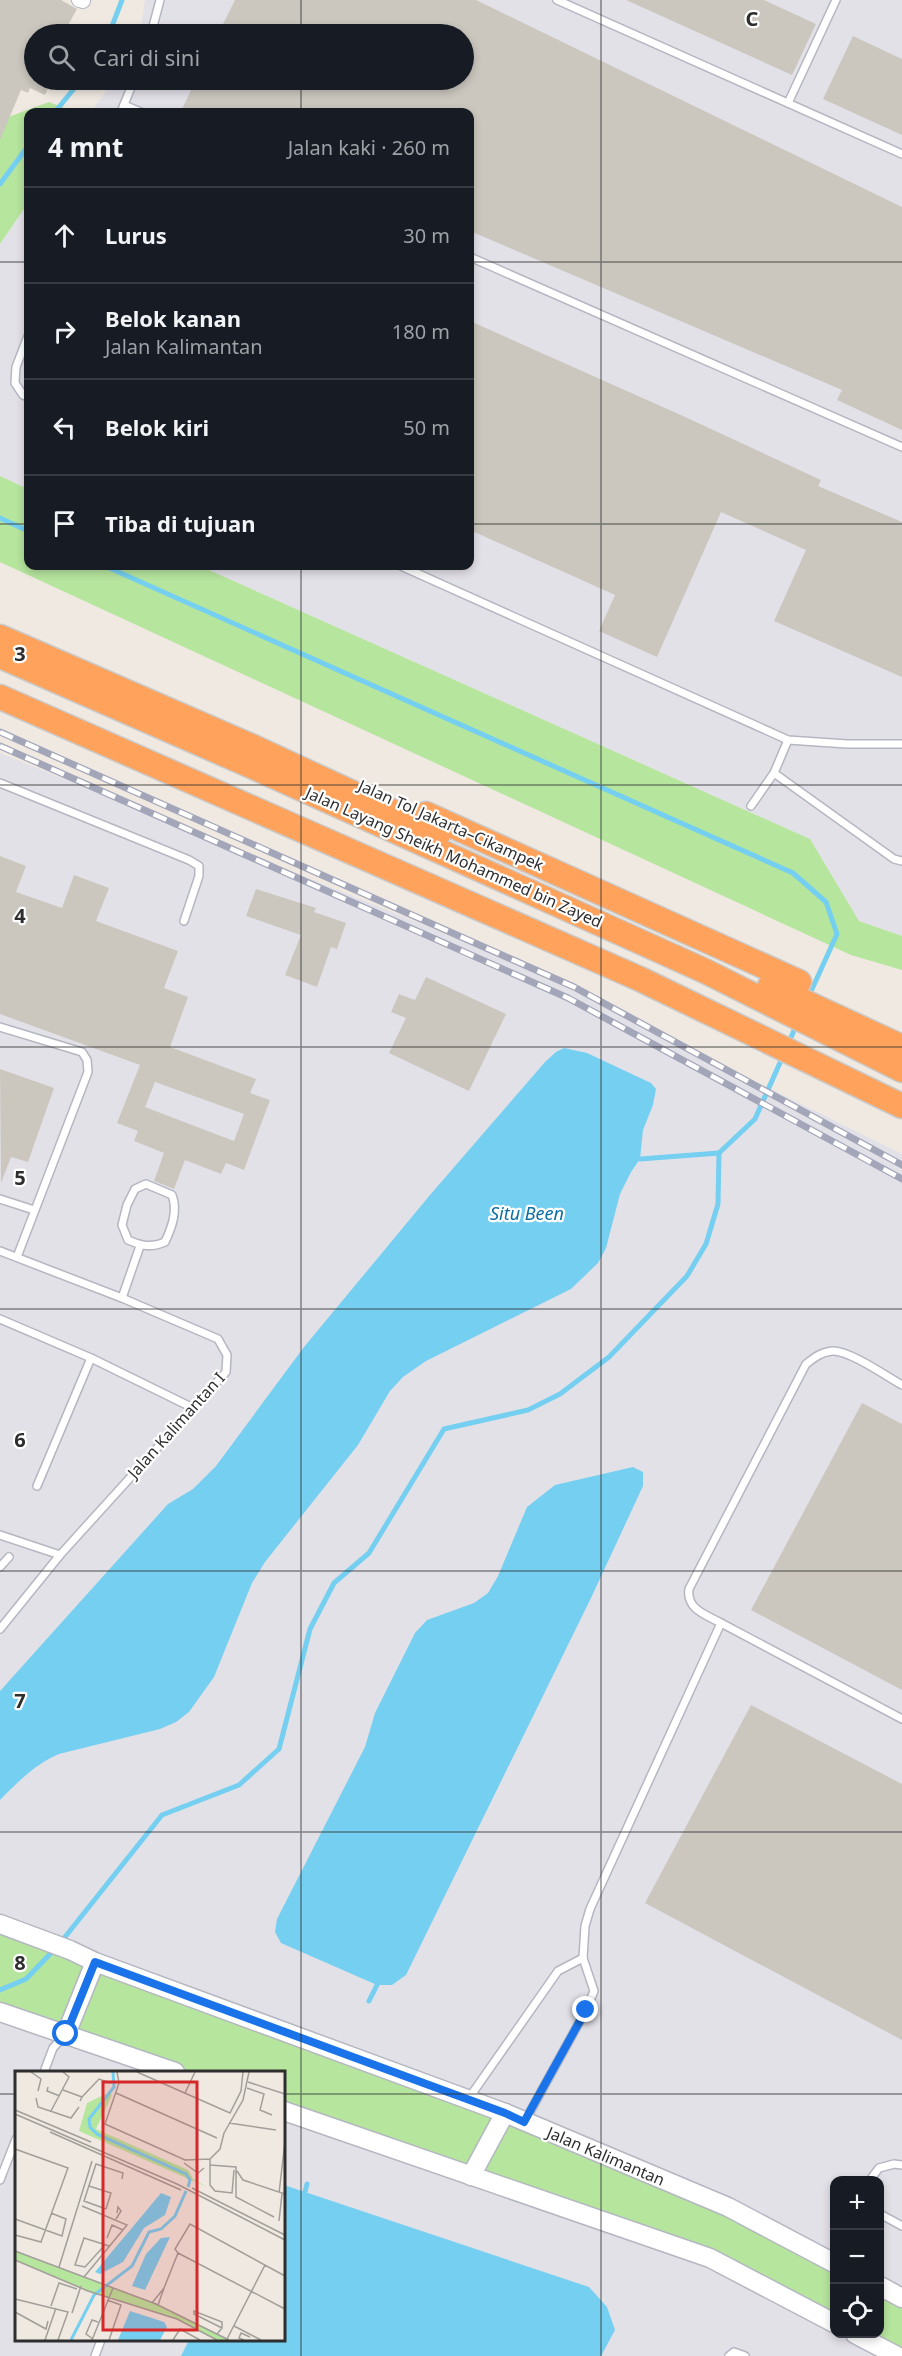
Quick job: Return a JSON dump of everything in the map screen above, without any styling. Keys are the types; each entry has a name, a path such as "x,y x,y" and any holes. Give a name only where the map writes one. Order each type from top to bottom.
{"highway":[{"name":"Jalan Tol Jakarta–Cikampek","path":"0,621 902,1031"},
{"name":"Jalan Layang Sheikh Mohammed bin Zayed","path":"0,637 262,751 902,1047"},
{"name":"Jalan Layang Sheikh Mohammed bin Zayed","path":"0,656 249,765 694,966 902,1070"},
{"path":"0,697 640,979 902,1106"}],"street":[{"name":"Jalan Kalimantan","path":"0,1924 70,1950 95,1962 505,2113 728,2207 830,2261"},
{"path":"66,2034 95,1962"},
{"path":"0,2012 169,2071"},
{"path":"285,2111 710,2258 830,2321"},
{"path":"471,2176 505,2113"},
{"path":"884,2289 902,2298"},
{"path":"863,2338 897,2356"}],"lane":[{"path":"154,24 160,0"},
{"path":"557,0 902,154"},
{"path":"788,103 836,0"},
{"path":"122,108 130,90"},
{"path":"474,259 902,447"},
{"path":"24,346 16,367 15,383 24,395"},
{"path":"410,570 788,740 847,744 902,744"},
{"path":"751,806 774,773 788,740"},
{"path":"774,773 894,859 902,861"},
{"path":"0,783 199,866 199,876 184,921"},
{"path":"0,1027 81,1052 87,1060 88,1072 77,1106 17,1257"},
{"path":"146,1184 172,1195 175,1202 173,1224 165,1242 154,1247 140,1246 128,1240 122,1225 127,1205 135,1190 146,1184"},
{"path":"0,1199 34,1210"},
{"path":"122,1298 140,1246"},
{"name":"Jalan Kalimantan I","path":"0,1251 122,1298 218,1339 227,1355 226,1372 60,1555 0,1629"},
{"path":"0,1319 91,1358 194,1407"},
{"path":"902,1384 847,1354 834,1351 819,1354 806,1364 689,1588 688,1597 696,1610 902,1719"},
{"path":"37,1486 91,1358"},
{"path":"0,1535 60,1555"},
{"path":"0,1567 9,1557"},
{"path":"524,2122 586,2010 594,1990 583,1958 585,1926 590,1909 721,1623"},
{"path":"467,2100 558,1971 583,1958"},
{"path":"45,2071 53,2048 66,2034"},
{"path":"0,2180 15,2142"},
{"path":"873,2176 879,2168 894,2164 902,2165"},
{"path":"884,2217 902,2226"},
{"path":"95,2356 101,2341"},
{"path":"729,2356 734,2352 745,2356"}],"shaded area":[{"path":"145,0 902,0 902,936 859,921 810,839 209,570 474,570 474,108 94,108 107,90 474,90 474,24 141,24"},
{"path":"24,209 24,487 0,476 0,244"},
{"path":"0,753 515,962 902,1154 902,2356 0,2356"}],"green space":[{"path":"49,102 65,108 33,108"},
{"path":"24,111 24,209 0,244 0,120"},
{"path":"0,476 24,487 24,570 209,570 810,839 859,921 902,936 902,970 851,955 0,562"},
{"path":"0,1925 467,2100 830,2261 830,2321 710,2258 285,2111 285,2071 172,2071 0,2012"},
{"path":"884,2288 902,2298 902,2356 864,2338 884,2338"}],"water":[{"name":"Situ Been","path":"564,1048 587,1053 651,1083 656,1089 653,1105 643,1130 640,1159 620,1194 606,1248 598,1263 571,1289 426,1361 403,1377 390,1391 358,1445 265,1562 252,1583 214,1677 189,1712 176,1722 160,1729 50,1758 20,1780 0,1800 0,1691 168,1504 193,1489 216,1466 304,1347 430,1195 545,1062"},
{"path":"633,1467 643,1472 643,1486 591,1598 406,1975 392,1985 377,1985 281,1943 275,1932 277,1919 365,1747 375,1713 415,1633 427,1620 474,1603 488,1593 498,1576 527,1507 555,1485"},
{"path":"285,2185 589,2287 607,2307 615,2330 601,2356 181,2356 188,2341 285,2341"}],"building":[{"path":"0,0 61,0 77,9 69,24 24,24 24,90 29,90 28,93 21,90 0,140"},
{"path":"235,0 476,0 902,207 902,430 837,400 842,390 474,233 474,108 182,108 191,90 474,90 474,24 223,24"},
{"path":"626,0 764,0 816,24 792,75"},
{"path":"853,36 902,59 902,135 823,99"},
{"path":"34,90 47,90 45,95"},
{"path":"474,323 821,480 818,486 902,522 902,677 774,621 806,550 721,512 657,657 599,631 615,595 474,532"},
{"path":"0,856 26,866 16,892 62,908 74,875 109,888 96,921 178,951 164,988 188,997 170,1047 256,1079 250,1093 270,1100 244,1170 226,1163 221,1174 185,1160 174,1189 154,1181 164,1153 134,1141 138,1131 117,1123 140,1065 0,1014","holes":["155,1082 244,1114 234,1141 145,1107"]},
{"path":"256,889 316,908 314,912 346,923 337,949 331,947 317,987 285,975 301,935 246,916"},
{"path":"426,977 506,1014 469,1091 389,1053 406,1018 391,1012 399,994 415,1000"},
{"path":"0,1069 54,1088 28,1162 11,1157 1,1183"},
{"path":"862,1403 902,1424 902,1690 751,1610"},
{"path":"751,1705 902,1784 902,2040 645,1903"}],"waterway":[{"path":"113,24 122,0"},
{"path":"58,108 73,90"},
{"path":"0,184 24,151"},
{"path":"0,518 24,529"},
{"path":"114,570 793,873 826,902 837,934 808,998"},
{"path":"788,1045 797,1023"},
{"path":"61,1942 162,1815 239,1785 279,1749 310,1629 334,1583 369,1553 444,1429 528,1410 560,1394 609,1357 687,1276 706,1244 718,1204 719,1153 755,1119 783,1056"},
{"path":"640,1159 719,1153"},
{"path":"0,1990 26,1979 55,1949"},
{"path":"369,2001 377,1985"},
{"path":"305,2192 307,2184"}],"railway":[{"path":"0,732 574,987 902,1165"},
{"path":"0,746 568,998 902,1179"}],"route":[{"path":"66,2034 95,1962 524,2122 586,2010"}]}
